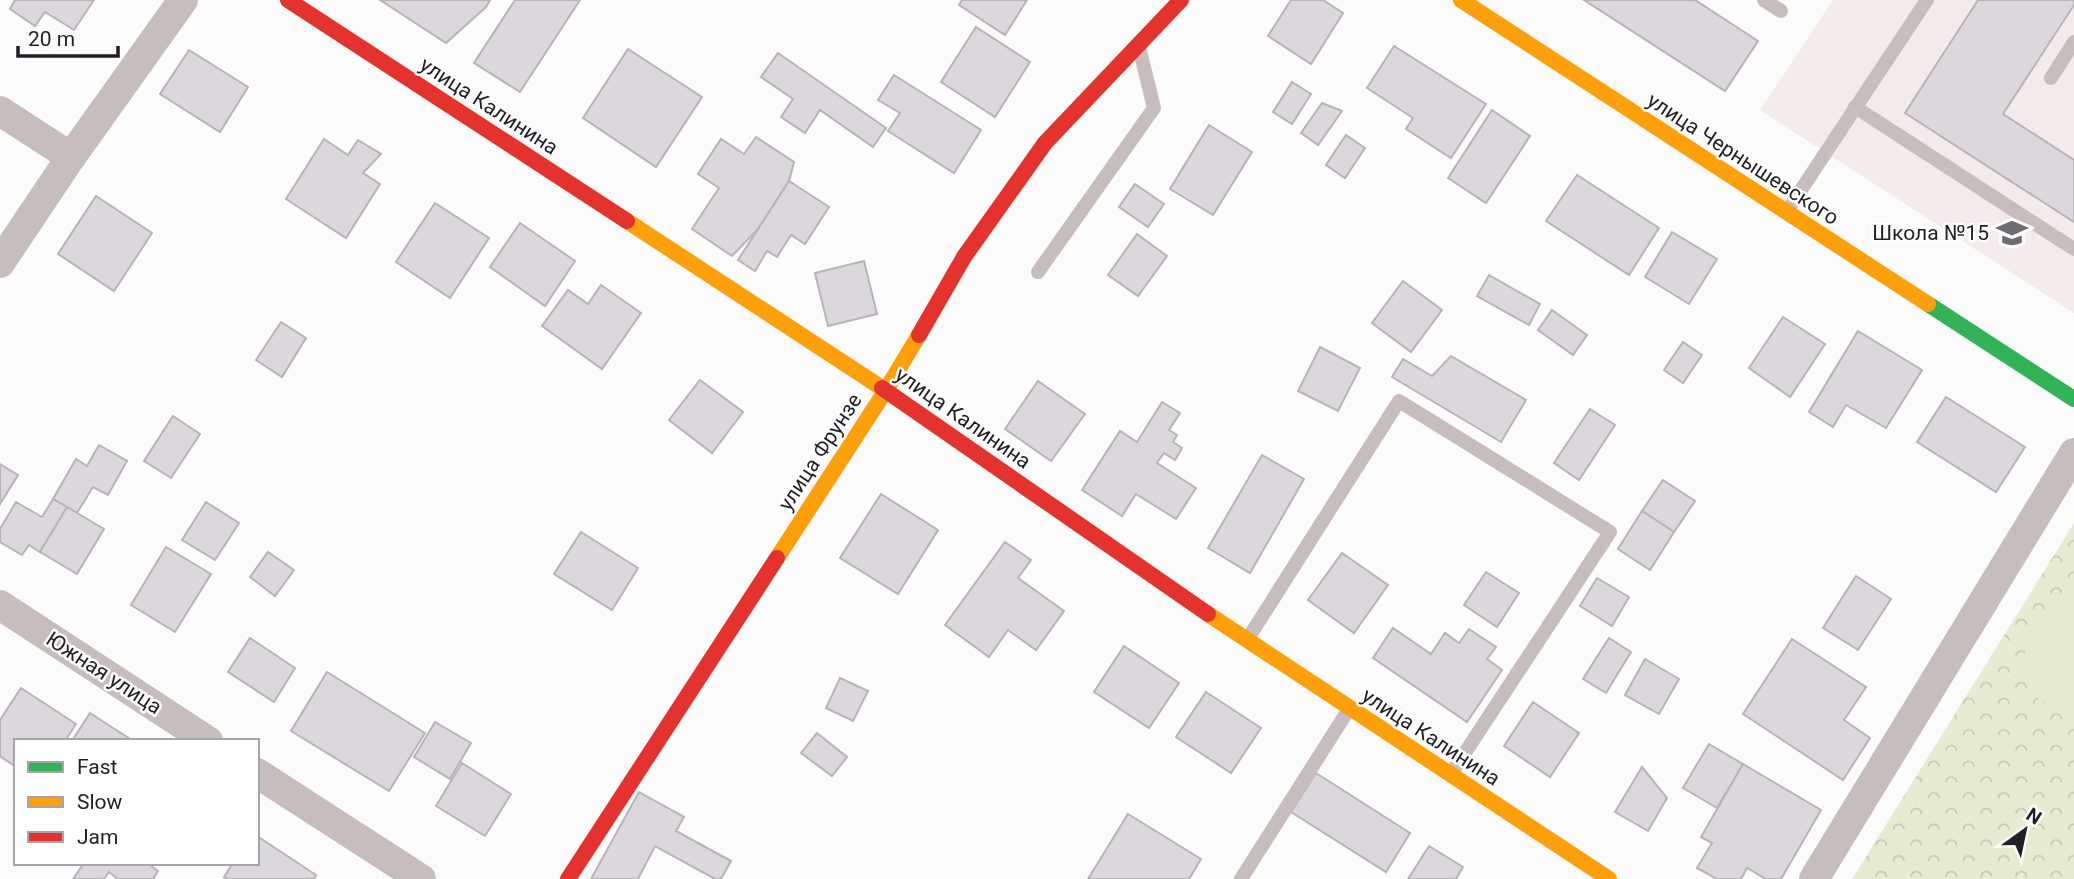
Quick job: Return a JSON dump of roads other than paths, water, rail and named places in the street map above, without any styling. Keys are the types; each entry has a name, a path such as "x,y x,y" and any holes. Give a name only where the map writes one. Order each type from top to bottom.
{"street":[{"path":"0,263 71,157 183,0"},
{"name":"улица Калинина","path":"288,0 886,390 1247,641 1609,879"},
{"name":"улица Фрунзе","path":"568,879 886,390 964,257 1045,143 1181,0"},
{"name":"улица Чернышевского","path":"1461,0 2074,399"},
{"path":"0,111 71,157"},
{"path":"1814,879 2074,453"},
{"name":"Южная улица","path":"0,606 205,739"},
{"path":"259,774 421,879"}],"lane":[{"path":"1764,0 1781,11"},
{"path":"1786,212 1927,0"},
{"path":"2051,78 2074,42"},
{"path":"1038,272 1154,108 1139,46"},
{"path":"1855,107 2074,249"},
{"path":"1247,641 1399,401 1609,531 1451,775"},
{"path":"1241,879 1349,709"}],"place":[{"name":"Школа №15","path":"2012,233"}]}
